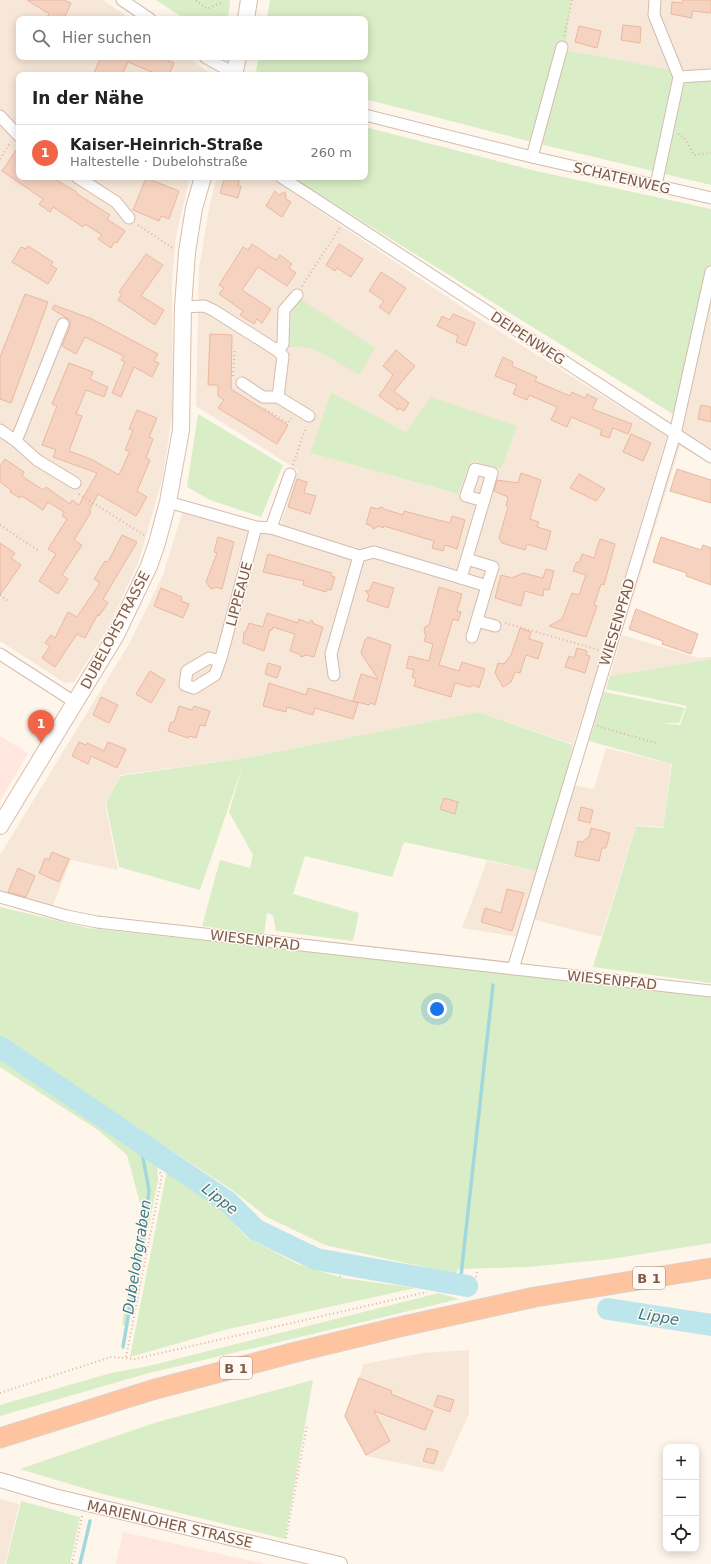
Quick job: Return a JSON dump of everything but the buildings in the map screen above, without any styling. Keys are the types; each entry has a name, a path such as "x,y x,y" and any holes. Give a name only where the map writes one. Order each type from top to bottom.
{"highway":[{"name":"B 1","path":"0,1438 152,1390 296,1352 476,1310 587,1287 711,1268"}],"main road":[{"path":"246,16 249,0"},
{"path":"235,72 237,60"},
{"name":"DUBELOHSTRASSE","path":"0,826 116,635 149,566 157,543 168,502 181,430 183,307 187,252 194,208 202,180"}],"street":[{"path":"122,0 146,16"},
{"path":"655,0 654,15 680,77 656,185"},
{"path":"532,157 562,47"},
{"path":"210,60 225,67 231,72"},
{"path":"680,77 711,75"},
{"path":"0,116 16,133"},
{"name":"SCHATENWEG","path":"368,116 532,157 711,198"},
{"path":"82,180 116,202 123,214 129,218"},
{"name":"DEIPENWEG","path":"285,180 711,457"},
{"name":"WIESENPFAD","path":"513,969 675,434 711,272"},
{"path":"278,351 283,344 284,310 296,295"},
{"path":"183,307 204,306 213,310 278,351 283,356 278,397"},
{"path":"16,441 63,324"},
{"path":"242,383 263,397 278,397 309,416"},
{"path":"0,430 16,441 37,460 75,483"},
{"path":"271,528 290,474"},
{"path":"461,578 468,559 484,501"},
{"path":"168,502 256,527 271,528 359,556 374,552 487,586"},
{"name":"LIPPEAUE","path":"220,661 256,527"},
{"path":"334,675 331,654 359,556"},
{"path":"468,559 493,566 472,637"},
{"path":"477,621 495,626"},
{"path":"0,654 76,703"},
{"name":"WIESENPFAD","path":"0,897 67,916 97,922 711,991"},
{"name":"MARIENLOHER STRASSE","path":"0,1480 85,1504 340,1564"}],"path":[{"path":"196,0 207,9 220,3 221,0"},
{"path":"562,47 572,0"},
{"path":"668,131 684,137 694,155 711,153"},
{"path":"0,159 16,138"},
{"path":"129,218 175,250 187,252"},
{"path":"296,295 345,220"},
{"path":"290,474 309,416"},
{"path":"75,483 78,493 157,543"},
{"path":"0,525 38,551"},
{"path":"0,595 8,601"},
{"path":"495,626 502,622 608,653"},
{"path":"587,723 656,743"},
{"path":"126,1357 162,1176 158,1170"},
{"path":"476,1277 477,1272"},
{"path":"340,1277 341,1273"},
{"path":"0,1393 111,1357 126,1357 135,1359 427,1292"},
{"path":"284,1550 307,1425"},
{"path":"72,1564 85,1504"}],"shaded area":[{"path":"0,0 103,0 127,16 16,16 16,60 191,60 209,72 16,72 16,180 189,180 176,236 172,281 173,408 163,476 139,561 108,628 74,682 65,683 0,641"},
{"path":"571,0 711,0 711,77 564,50"},
{"path":"216,180 273,180 486,323 667,436 593,684 573,744 478,712 245,758 120,775 105,804 118,870 71,860 52,907 0,890 0,855 129,644 163,575 183,510 277,536 298,470 196,406 199,269 210,203","holes":["289,347 375,348 329,357 309,348","331,392 406,432 457,494 310,453"]},
{"path":"711,296 711,463 680,446 622,635 699,658 711,657 711,659 610,676 678,443"},
{"path":"0,736 28,753 0,801"},
{"path":"606,748 671,764 663,827 636,825 601,937 524,917 517,937 462,928 487,861 545,873 572,785 594,789"},
{"path":"469,1350 469,1413 443,1472 366,1456 344,1416 364,1364 423,1353"},
{"path":"0,1499 19,1504 5,1564 0,1564"},
{"path":"123,1532 265,1564 116,1564"}],"green space":[{"path":"156,0 230,0 228,16 180,16"},
{"path":"270,0 571,0 565,50 711,77 711,185 540,144 368,100 368,72 256,71 258,60 368,60 368,16 267,16"},
{"path":"368,128 536,171 711,209 711,286 676,416 296,180 368,180"},
{"path":"299,298 375,348 359,375 329,357 309,348 289,347 292,308"},
{"path":"331,392 406,432 431,397 517,426 501,469 471,460 458,494 310,453"},
{"path":"198,414 283,465 261,517 210,500 187,487"},
{"path":"711,659 711,983 593,967 636,826 663,828 672,764 589,741 604,692 685,708 679,723 658,723 680,725 687,706 606,689 610,676"},
{"path":"478,712 573,745 563,786 537,871 404,842 392,877 305,856 293,894 359,913 353,941 276,931 273,915 267,913 264,935 202,926 220,860 250,868 253,855 229,812 244,762 200,890 119,867 106,803 120,776 245,758"},
{"path":"0,907 88,928 711,996 711,1243 611,1259 528,1267 458,1269 456,1274 325,1245 267,1217 232,1190 0,1037"},
{"path":"0,1059 157,1165 158,1181 128,1326 122,1325 141,1207 127,1155 98,1130 0,1067"},
{"path":"167,1171 217,1205 247,1238 298,1264 342,1278 416,1288 228,1329 130,1357"},
{"path":"439,1293 459,1299 149,1373 0,1416 0,1405 111,1373 149,1366"},
{"path":"313,1380 285,1539 103,1494 20,1469 154,1423"},
{"path":"21,1501 80,1517 70,1564 6,1564"}],"waterway":[{"path":"460,1285 493,985"},
{"name":"Lippe","path":"0,1047 228,1202 256,1230 316,1259 467,1286"},
{"name":"Dubelohgraben","path":"123,1347 149,1190 140,1142"},
{"name":"Lippe","path":"608,1309 711,1325"},
{"name":"Dubelohgraben","path":"80,1564 90,1521"}],"place":[{"name":"Kaiser-Heinrich-Straße","path":"41,743"}]}
